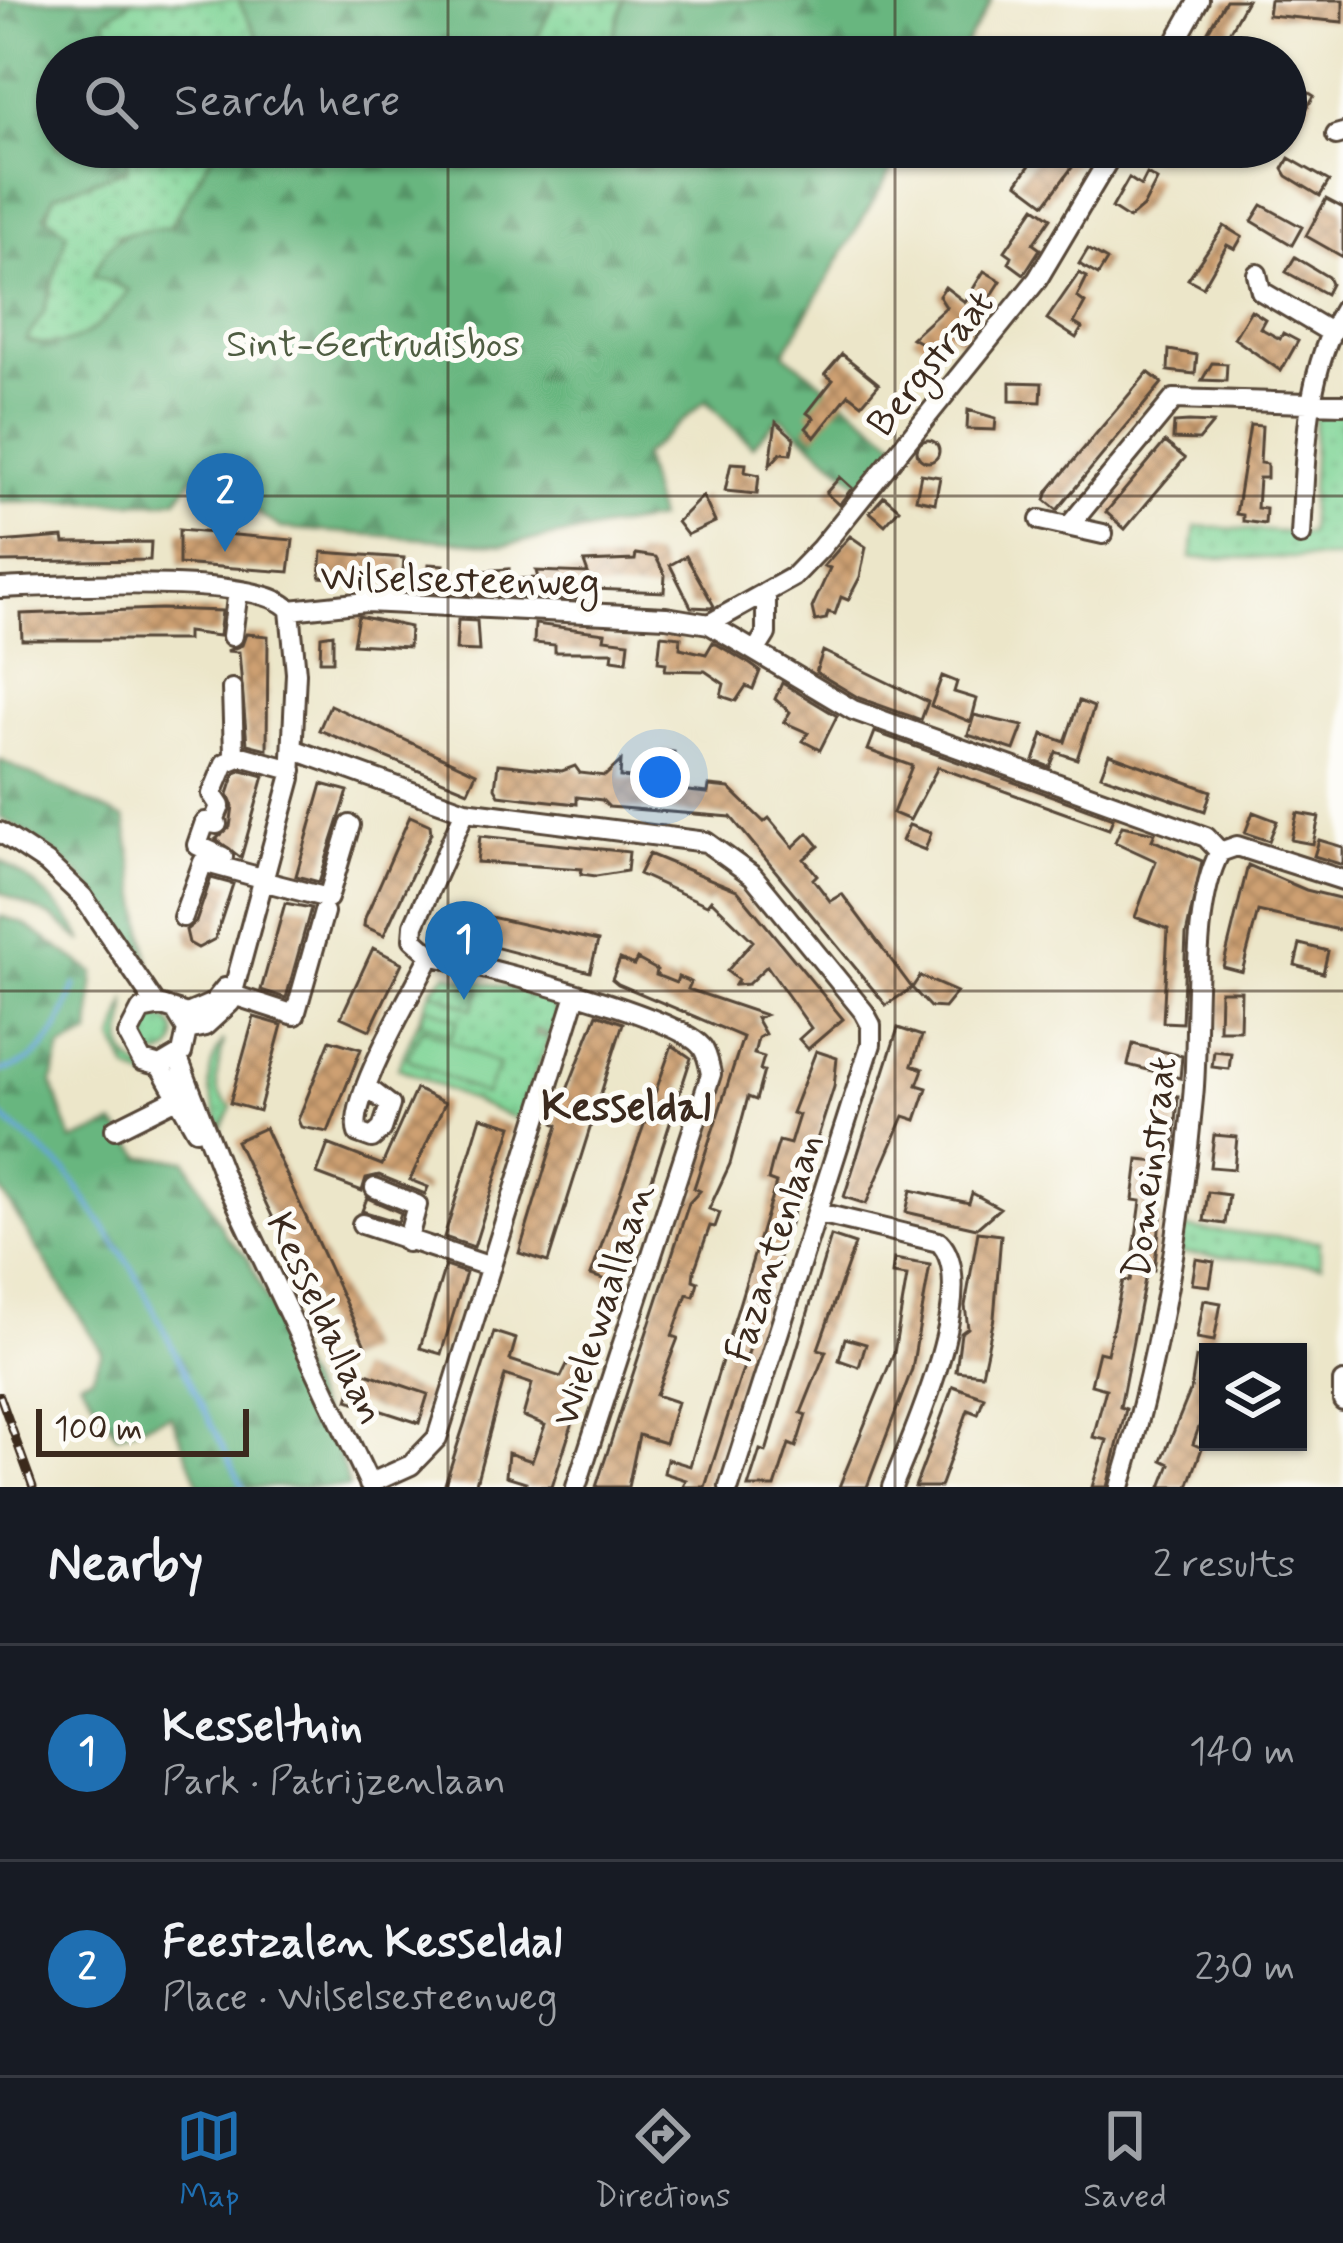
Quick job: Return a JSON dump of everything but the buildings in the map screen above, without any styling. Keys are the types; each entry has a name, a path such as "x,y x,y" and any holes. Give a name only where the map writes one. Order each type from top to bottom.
{"street":[{"path":"1179,36 1199,0"},
{"name":"Bergstraat","path":"766,595 818,553 1037,280 1103,168"},
{"path":"1257,274 1261,291 1330,332"},
{"path":"1301,535 1310,405 1330,332 1343,310"},
{"path":"1070,525 1174,399 1343,404"},
{"path":"1040,520 1103,534"},
{"name":"Wilselsesteenweg","path":"0,588 154,584 272,595 290,610 365,602 666,617 709,624 854,710 1206,837 1220,852 1237,847 1343,880"},
{"path":"232,636 238,590"},
{"path":"709,624 766,595 766,634 756,650"},
{"path":"169,1062 187,1030 219,1016 233,994 292,770 296,631 290,610"},
{"path":"232,689 232,750 238,757 292,770"},
{"path":"295,749 465,811 414,925 413,939 431,955 566,987 576,995 437,1438 411,1465 370,1486"},
{"path":"228,793 224,786 238,757"},
{"path":"233,994 295,1015 320,907 262,880 214,831 220,806 212,794 225,763 238,757"},
{"name":"Fazantenlaan","path":"465,811 682,836 722,850 753,876 871,1025 871,1044 729,1487"},
{"path":"184,916 203,862 328,898 350,825"},
{"path":"0,832 47,863 83,898 187,1030"},
{"path":"0,843 50,880 87,918 129,986 135,1017 166,1009 187,1014 213,1003 236,973"},
{"name":"Domeinstraat","path":"1120,1487 1142,1415 1170,1262 1193,1104 1201,945 1220,852"},
{"path":"368,1088 431,955"},
{"name":"Wielewaallaan","path":"576,995 690,1037 706,1055 711,1074 576,1487"},
{"name":"Kesseldallaan","path":"135,1017 128,1035 132,1051 142,1061 169,1062"},
{"name":"Kesseldallaan","path":"169,1062 177,1098 224,1177"},
{"name":"Kesseldallaan","path":"169,1062 370,1486"},
{"path":"115,1129 177,1098"},
{"path":"375,1188 417,1205 407,1243"},
{"path":"819,1213 939,1242 952,1265 952,1296 934,1378 892,1487"},
{"path":"362,1224 407,1243 491,1267"},
{"path":"1343,1382 1343,1401"}],"green space":[{"name":"Sint-Gertrudisbos","path":"0,0 132,0 105,19 109,36 36,36 36,168 127,168 55,195 45,215 67,233 44,312 26,340 43,344 72,341 109,315 129,290 93,276 107,250 130,233 170,227 205,168 893,168 784,353 898,443 864,488 780,416 752,446 705,401 642,456 658,519 504,545 281,528 196,474 177,499 162,502 0,502"},
{"path":"132,0 238,0 257,36 108,36 104,19"},
{"path":"238,0 555,0 538,36 257,36"},
{"path":"555,0 624,0 613,36 538,36"},
{"path":"624,0 992,0 971,36 613,36"},
{"path":"204,168 169,227 118,235 129,290 97,327 59,345 25,340 41,302 45,232 55,195 126,170"},
{"path":"1320,413 1343,413 1343,558 1191,558 1196,526 1309,534 1315,419"},
{"path":"0,760 125,819 150,969 120,924 68,864 0,818"},
{"path":"0,860 47,896 83,942 54,918 0,892"},
{"path":"0,916 23,923 94,973 90,1035 61,1048 52,1083 72,1141 114,1124 143,1157 186,1160 226,1236 247,1257 336,1445 349,1487 200,1487 171,1415 117,1435 80,1380 92,1376 102,1352 0,1189"},
{"path":"447,974 528,993 527,1001 530,993 549,999 557,1015 552,1036 535,1029 535,1034 549,1038 518,1119 398,1068 433,987"},
{"path":"447,974 481,989 472,1009 431,991"},
{"path":"126,1002 125,1053 160,1085 128,1070 114,1040"},
{"path":"427,1006 458,1020 451,1036 420,1021"},
{"path":"157,1018 170,1024 176,1037 170,1050 157,1056 144,1050 138,1037 144,1024"},
{"path":"422,1028 499,1065 485,1095 407,1058"},
{"path":"224,1040 217,1086 232,1107 222,1128 213,1105 210,1073"},
{"path":"1185,1228 1319,1241 1321,1265 1180,1253"}],"waterway":[{"path":"0,1071 41,1051 64,1015 75,985"},
{"path":"0,1115 66,1171 134,1271 243,1487"}],"railway":[{"path":"0,1396 33,1487"}],"place":[{"name":"Feestzalen Kesseldal","path":"225,552"},
{"name":"Kesseltuin","path":"464,1000"}],"district":[{"name":"Kesseldal","path":"626,1105"}]}
